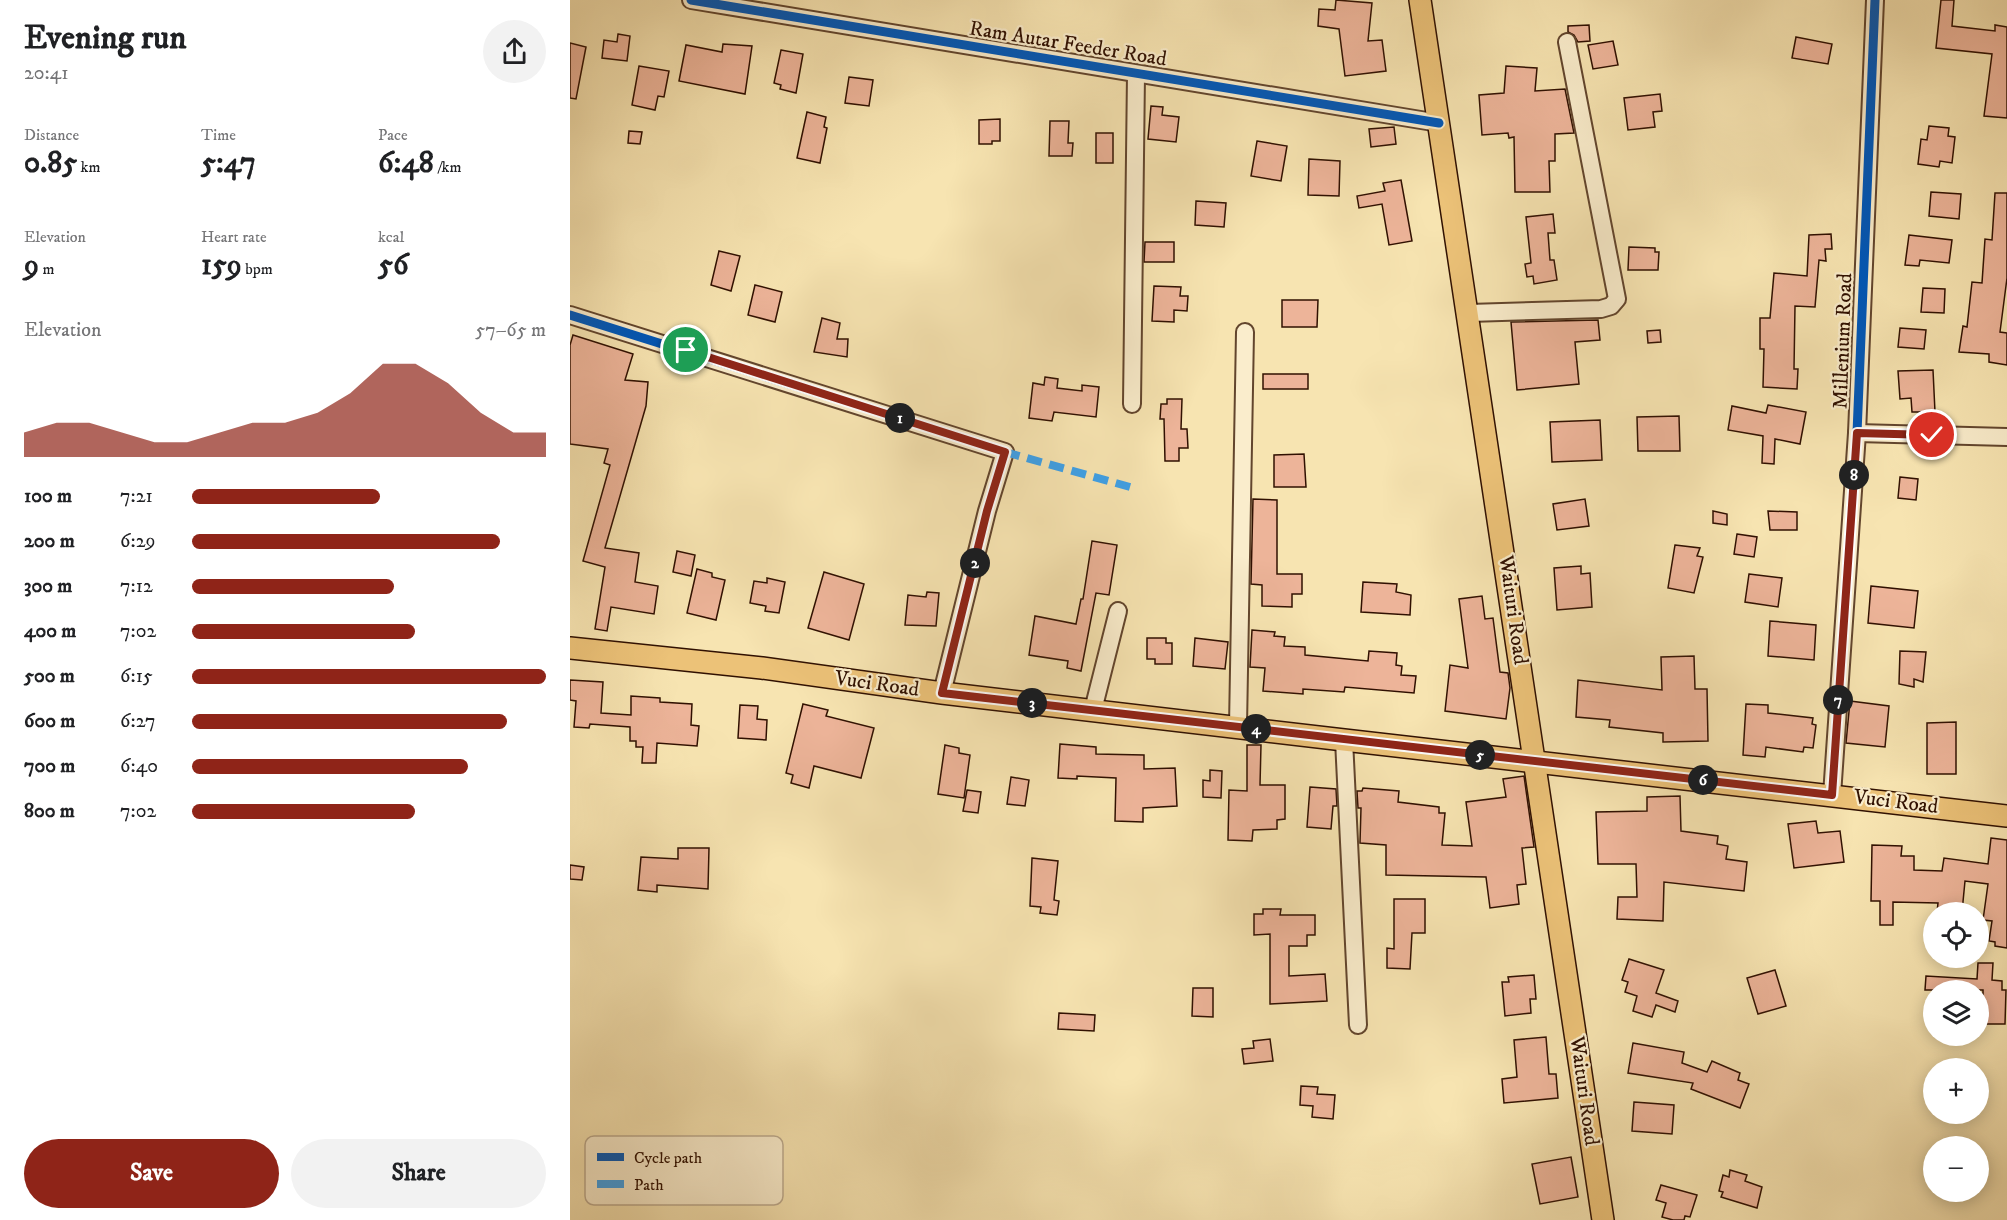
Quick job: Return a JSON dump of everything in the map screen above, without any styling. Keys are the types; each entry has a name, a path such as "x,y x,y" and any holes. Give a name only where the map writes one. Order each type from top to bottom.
{"main road":[{"name":"Waituri Road","path":"1420,0 1469,313 1603,1220"},
{"name":"Vuci Road","path":"570,648 762,668 942,693 1238,726 1344,741 2007,816"}],"street":[{"name":"Ram Autar Feeder Road","path":"691,0 1439,123"},
{"name":"Millenium Road","path":"1832,795 1857,433 1875,0"},
{"path":"1469,313 1601,309 1611,306 1617,299 1568,42"},
{"path":"1132,404 1136,74"},
{"path":"570,315 1005,452 987,511 942,693"},
{"path":"1238,726 1245,332"},
{"name":"Millenium Road","path":"1857,433 2007,437"},
{"path":"1093,710 1118,611"},
{"path":"1344,741 1358,1026"}],"building":[{"path":"1336,0 1372,3 1368,41 1382,40 1386,71 1345,76 1339,29 1318,26 1319,9 1335,10"},
{"path":"1941,0 1954,0 1952,26 1995,31 1995,25 2007,27 2007,118 1984,116 1992,54 1936,48"},
{"path":"1589,25 1590,41 1578,42 1574,35 1568,32 1568,26"},
{"path":"618,34 630,36 627,61 602,58 604,40 617,42"},
{"path":"1796,37 1832,44 1828,64 1792,58"},
{"path":"1613,41 1618,65 1593,69 1588,45"},
{"path":"570,43 586,47 576,99 570,98"},
{"path":"723,44 752,46 745,94 679,81 686,45 722,52"},
{"path":"781,50 803,54 796,93 780,89 781,85 774,83"},
{"path":"639,66 669,71 664,97 658,96 655,110 632,105"},
{"path":"1506,66 1537,68 1535,91 1565,89 1574,133 1555,134 1555,161 1549,161 1550,192 1515,192 1514,137 1509,138 1508,133 1482,135 1479,95 1504,93"},
{"path":"849,77 873,80 869,106 845,103"},
{"path":"1660,94 1662,111 1653,112 1655,127 1628,130 1624,98"},
{"path":"1151,106 1163,107 1162,115 1179,117 1176,142 1148,139"},
{"path":"807,112 826,117 824,127 827,128 820,163 797,158"},
{"path":"1000,119 1000,141 992,141 992,144 979,144 979,120"},
{"path":"1050,121 1069,121 1068,143 1073,143 1072,156 1049,156"},
{"path":"1929,126 1949,128 1948,136 1955,137 1952,163 1940,161 1939,167 1918,164 1921,139 1927,140"},
{"path":"1394,127 1396,144 1371,147 1369,129"},
{"path":"629,131 642,132 640,144 628,143"},
{"path":"1096,133 1113,133 1113,163 1096,163"},
{"path":"1257,141 1287,146 1281,181 1251,176"},
{"path":"1309,159 1340,161 1339,196 1308,195"},
{"path":"1401,180 1412,241 1389,245 1382,204 1359,208 1357,196 1385,191 1383,183"},
{"path":"1931,192 1961,194 1959,219 1929,216"},
{"path":"1995,193 2007,193 2007,278 2000,332 2007,333 2007,365 1989,362 1989,354 1959,352 1963,326 1967,327 1972,282 1982,283 1985,239 1992,240"},
{"path":"1196,201 1226,203 1224,227 1195,225"},
{"path":"1553,214 1555,233 1548,233 1550,260 1554,260 1557,280 1534,284 1533,276 1527,277 1525,264 1531,263 1526,217"},
{"path":"1831,234 1832,249 1825,249 1826,261 1819,260 1815,307 1795,306 1794,369 1798,369 1797,389 1763,387 1764,349 1760,349 1760,318 1770,318 1774,273 1807,276 1809,235"},
{"path":"1909,235 1952,240 1949,263 1920,260 1919,266 1905,265"},
{"path":"1145,242 1174,242 1174,262 1144,262"},
{"path":"1629,247 1655,248 1655,252 1659,252 1658,270 1628,270"},
{"path":"719,251 740,256 731,291 711,285"},
{"path":"755,285 782,292 775,322 748,315"},
{"path":"1154,286 1181,287 1180,296 1188,296 1187,311 1174,310 1174,322 1152,321"},
{"path":"1923,288 1945,289 1944,313 1921,312"},
{"path":"1282,300 1318,300 1317,327 1282,327"},
{"path":"822,318 840,323 837,339 848,339 847,357 814,352"},
{"path":"1598,320 1600,340 1575,342 1579,384 1517,390 1511,322"},
{"path":"1900,328 1926,330 1924,349 1898,347"},
{"path":"1660,330 1661,342 1648,343 1647,331"},
{"path":"573,335 633,354 625,380 648,382 646,406 605,548 639,553 635,582 658,586 654,614 611,607 607,631 595,629 605,567 583,561 610,465 604,463 608,449 570,444 570,345"},
{"path":"1933,370 1935,412 1912,412 1911,398 1900,399 1898,371"},
{"path":"1263,374 1308,374 1308,389 1263,389"},
{"path":"1045,377 1058,379 1057,388 1082,391 1082,385 1099,387 1096,417 1054,412 1052,421 1029,418 1033,383 1044,385"},
{"path":"1167,399 1182,399 1181,429 1187,429 1188,448 1179,448 1179,461 1165,461 1164,419 1160,419 1161,404 1167,404"},
{"path":"1768,405 1806,412 1800,444 1775,439 1774,464 1762,463 1763,436 1728,430 1732,406 1766,413"},
{"path":"1679,416 1680,451 1638,451 1637,417"},
{"path":"1600,420 1602,460 1552,462 1550,422"},
{"path":"1304,454 1306,487 1274,487 1274,455"},
{"path":"1900,477 1918,479 1916,500 1898,498"},
{"path":"1253,499 1277,500 1277,574 1302,574 1302,594 1292,594 1292,607 1262,606 1262,585 1251,584"},
{"path":"1585,499 1589,526 1557,530 1553,504"},
{"path":"1713,511 1727,514 1727,525 1713,523"},
{"path":"1768,511 1797,512 1797,530 1770,530"},
{"path":"1737,534 1757,537 1754,557 1734,554"},
{"path":"1092,541 1117,545 1109,595 1096,593 1081,671 1067,668 1068,661 1029,655 1035,616 1076,624 1081,599 1083,599"},
{"path":"1675,545 1700,548 1697,556 1703,557 1694,593 1668,588"},
{"path":"677,551 695,555 691,576 673,572"},
{"path":"1581,566 1581,574 1590,573 1592,607 1557,610 1554,568"},
{"path":"697,569 712,573 712,577 725,580 716,620 687,613"},
{"path":"824,572 864,584 849,640 808,628"},
{"path":"1749,574 1782,578 1778,607 1745,602"},
{"path":"767,578 785,582 779,613 765,611 766,606 750,603 754,581 767,583"},
{"path":"1363,582 1397,584 1396,592 1411,595 1410,615 1361,612"},
{"path":"1871,586 1918,591 1914,628 1868,623"},
{"path":"927,592 939,593 936,626 905,625 908,595 926,597"},
{"path":"1482,596 1485,619 1493,618 1500,672 1508,673 1510,688 1506,719 1445,711 1450,665 1468,668 1459,599"},
{"path":"1770,621 1816,625 1814,660 1768,656"},
{"path":"1252,630 1275,632 1274,636 1285,637 1284,646 1305,647 1305,655 1368,661 1369,651 1397,653 1396,665 1402,666 1401,675 1416,676 1414,693 1345,687 1344,692 1303,689 1303,694 1263,691 1265,668 1250,667"},
{"path":"1147,638 1166,638 1166,643 1172,643 1172,664 1155,664 1155,659 1147,659"},
{"path":"1195,638 1228,642 1225,669 1193,666"},
{"path":"1900,651 1926,652 1923,682 1914,679 1914,687 1899,684"},
{"path":"1694,656 1695,689 1707,689 1708,741 1663,742 1663,733 1609,727 1610,720 1576,717 1578,680 1662,690 1661,657"},
{"path":"570,680 603,682 601,713 631,715 631,696 660,698 660,702 692,704 691,725 699,726 697,746 657,743 656,763 642,763 643,747 636,747 636,741 630,741 630,727 590,724 589,728 574,727 576,701 570,700"},
{"path":"1850,701 1889,706 1885,747 1846,743"},
{"path":"803,704 828,710 826,716 874,728 861,778 814,766 809,788 791,783 793,775 786,773"},
{"path":"1746,704 1768,705 1768,713 1813,718 1812,724 1816,725 1813,748 1804,747 1803,752 1766,747 1765,757 1743,755"},
{"path":"740,705 758,706 757,719 767,720 766,740 738,738"},
{"path":"1956,722 1956,774 1927,774 1927,723"},
{"path":"1060,744 1096,747 1096,754 1144,755 1144,769 1175,768 1177,806 1143,808 1143,822 1115,821 1116,778 1077,776 1077,779 1058,778"},
{"path":"945,745 959,748 959,753 970,755 964,798 938,794"},
{"path":"1247,745 1261,745 1260,785 1285,785 1285,819 1277,820 1277,829 1253,830 1252,841 1228,840 1229,790 1247,791"},
{"path":"1210,770 1222,771 1221,798 1203,797 1203,780 1210,781"},
{"path":"1524,776 1534,847 1522,848 1526,884 1517,885 1519,904 1490,908 1486,877 1386,875 1386,845 1360,843 1361,808 1358,808 1357,791 1362,791 1363,788 1399,791 1398,802 1439,807 1439,813 1445,813 1442,845 1472,846 1466,802 1506,797 1503,779"},
{"path":"1011,777 1029,780 1025,806 1007,804"},
{"path":"1310,787 1336,789 1337,806 1333,806 1331,829 1307,827"},
{"path":"967,790 981,792 978,813 963,811"},
{"path":"1680,796 1681,831 1718,836 1717,844 1728,846 1726,859 1747,862 1744,891 1664,882 1663,921 1617,919 1618,897 1637,897 1636,864 1598,864 1596,812 1647,811 1647,797"},
{"path":"1816,821 1818,833 1840,831 1844,862 1794,868 1788,824"},
{"path":"1991,838 2007,840 2007,948 1995,946 1995,942 1989,941 1992,921 1989,921 1989,902 1986,902 1988,884 1965,881 1963,902 1893,902 1893,925 1880,925 1880,901 1871,901 1872,845 1902,846 1901,856 1914,856 1914,870 1942,871 1944,858 1988,864"},
{"path":"678,848 709,848 708,889 657,885 657,892 638,890 641,857 678,859"},
{"path":"1032,858 1058,861 1054,900 1059,901 1057,915 1040,913 1041,907 1030,906"},
{"path":"570,865 584,867 582,880 570,879"},
{"path":"1394,899 1425,899 1425,933 1412,933 1410,969 1387,968 1387,948 1394,949"},
{"path":"1263,909 1281,909 1280,915 1315,915 1315,935 1307,935 1307,946 1289,946 1289,976 1325,974 1327,1001 1270,1004 1270,934 1254,935 1254,914 1263,914"},
{"path":"1629,959 1664,970 1656,993 1678,1001 1675,1012 1656,1005 1652,1017 1633,1011 1637,996 1625,992 1628,982 1622,980"},
{"path":"1989,963 1993,963 1992,980 2002,981 2002,990 2006,990 2005,1024 1989,1024 1989,980 1926,980 1926,976 1977,979 1978,968 1989,968"},
{"path":"1775,970 1786,1006 1758,1014 1747,978"},
{"path":"1534,975 1536,999 1530,999 1531,1013 1505,1016 1502,982 1509,982 1508,977"},
{"path":"1193,988 1213,988 1213,1017 1192,1016"},
{"path":"1059,1013 1095,1015 1094,1031 1058,1029"},
{"path":"1546,1037 1549,1074 1556,1074 1558,1098 1504,1103 1502,1079 1517,1077 1514,1040"},
{"path":"1270,1039 1273,1061 1244,1064 1242,1049 1254,1048 1253,1041"},
{"path":"1633,1043 1684,1052 1682,1063 1707,1072 1712,1061 1740,1073 1738,1080 1749,1084 1740,1108 1691,1089 1693,1083 1628,1073"},
{"path":"1301,1086 1318,1087 1317,1094 1335,1095 1333,1119 1312,1117 1313,1106 1300,1105"},
{"path":"1634,1102 1674,1105 1672,1134 1632,1131"},
{"path":"1571,1157 1578,1197 1540,1204 1532,1164"},
{"path":"1730,1170 1747,1175 1745,1181 1762,1187 1757,1208 1721,1197 1723,1192 1719,1191 1723,1175 1729,1177"},
{"path":"1661,1185 1697,1195 1690,1217 1685,1216 1684,1220 1673,1220 1662,1217 1666,1203 1656,1200"}],"marked path":[{"path":"1005,452 1130,487"}],"cycle path":[{"path":"691,0 1439,123"},
{"path":"1832,795 1857,433 1875,0"},
{"path":"570,315 1005,452 987,511 942,693"}],"route":[{"path":"686,350 1005,452 987,511 942,693 1238,726 1344,741 1832,795 1857,433 1932,435"}]}
